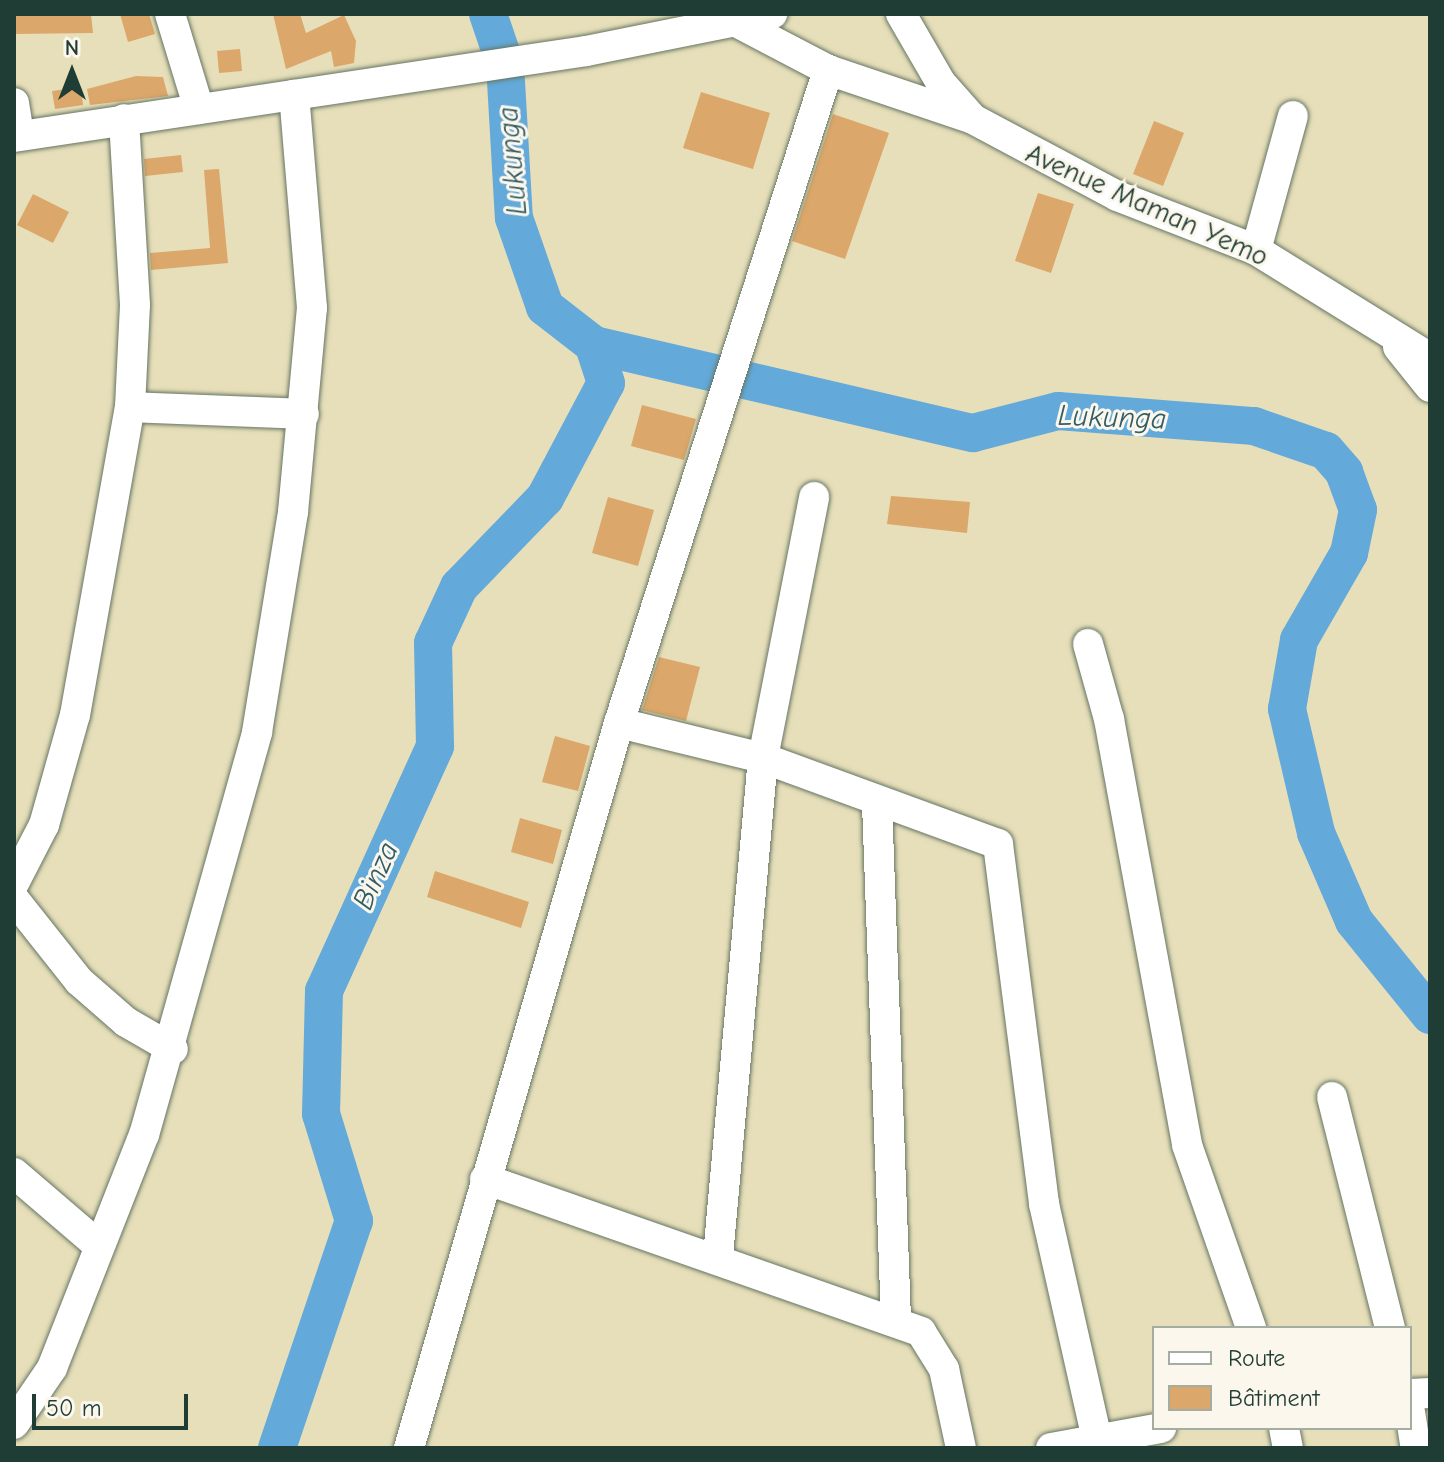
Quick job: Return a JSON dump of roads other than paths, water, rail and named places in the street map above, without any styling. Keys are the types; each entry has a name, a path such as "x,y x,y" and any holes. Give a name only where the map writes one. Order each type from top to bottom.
{"street":[{"path":"170,14 199,109"},
{"path":"14,103 16,137 586,51 740,24 772,14"},
{"name":"Avenue Maman Yemo","path":"901,14 941,83 973,119 1117,196 1256,250 1430,358"},
{"path":"740,24 828,70 973,119"},
{"path":"409,1448 619,723 732,354 828,70"},
{"path":"14,1424 52,1368 173,1049 257,732 304,414 311,246 294,95"},
{"path":"1256,250 1293,116"},
{"path":"14,883 44,825 75,715 130,407 135,305 124,119"},
{"path":"1386,333 1430,387"},
{"path":"130,407 304,414"},
{"path":"718,1256 763,758 814,497"},
{"path":"1088,644 1109,719 1184,1131 1250,1326"},
{"path":"619,723 763,758 877,804 985,834 1003,858 1044,1204 1097,1439"},
{"path":"877,804 896,1319"},
{"path":"14,899 79,981 126,1022 173,1049"},
{"path":"1332,1097 1389,1326"},
{"path":"14,1173 98,1245"},
{"path":"485,1179 896,1319 935,1347 961,1448"},
{"path":"1412,1424 1416,1448"},
{"path":"1051,1448 1097,1439 1128,1441 1156,1430"}],"waterway":[{"name":"Lukunga","path":"488,14 505,64 514,218 545,307 594,345 973,433 1058,411 1254,426 1326,451 1344,472 1358,510 1349,553 1299,640 1287,709 1316,833 1354,921 1430,1015"},
{"name":"Binza","path":"277,1448 354,1221 321,1114 324,991 435,746 433,643 459,587 545,498 606,383 594,345"}]}
